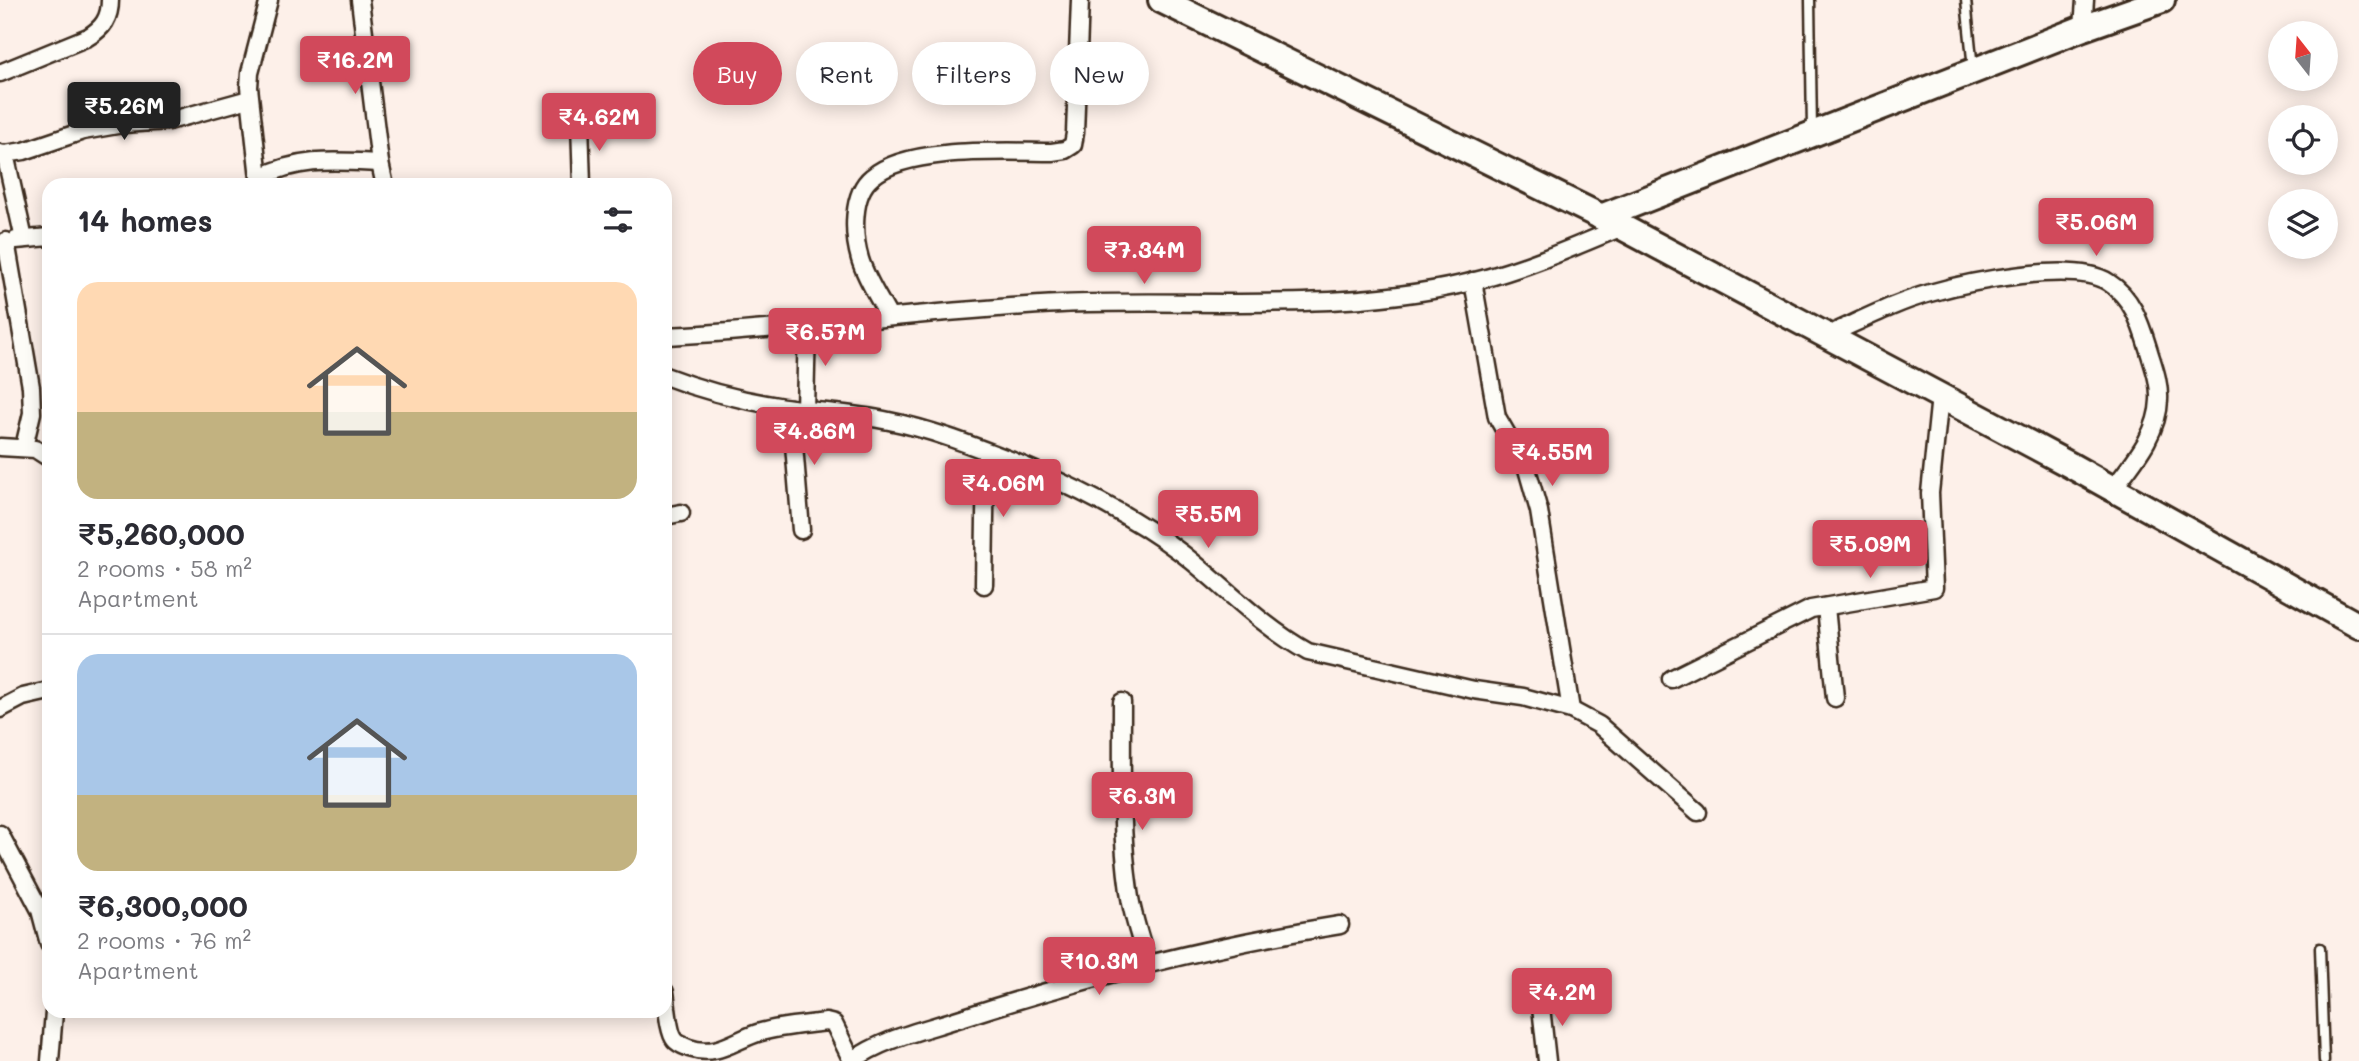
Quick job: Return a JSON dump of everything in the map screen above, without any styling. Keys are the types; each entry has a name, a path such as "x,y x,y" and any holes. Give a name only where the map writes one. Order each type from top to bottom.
{"main road":[{"path":"1612,222 1812,135 2083,28 2162,0"},
{"path":"1165,1 1612,222 2113,489 2359,626"}],"street":[{"path":"0,73 99,30 105,24 110,0"},
{"path":"257,178 249,99 250,73 268,0"},
{"path":"360,0 383,178"},
{"path":"889,317 861,263 857,247 857,207 860,192 871,177 886,169 938,154 1052,152 1065,150 1073,145 1080,0"},
{"path":"2083,28 2085,0"},
{"path":"24,239 3,154 83,131 123,124 169,121 249,99"},
{"path":"580,122 582,178"},
{"path":"266,178 288,165 306,162 380,163"},
{"path":"672,335 1065,304 1239,304 1346,299 1473,281 1550,257 1612,222"},
{"path":"24,447 32,413 31,387 3,241 42,238"},
{"path":"1826,336 1929,293 1987,280 2044,273 2080,273 2106,280 2124,294 2138,318 2158,380 2160,402 2152,431 2140,453 2113,489"},
{"path":"1473,281 1497,417 1527,469 1539,511 1571,710"},
{"path":"801,530 798,409 807,325"},
{"path":"672,378 732,397 920,428 1083,492 1146,528 1204,570 1285,640 1308,652 1461,687 1536,700 1571,710 1599,726 1698,812"},
{"path":"1671,679 1811,609 1934,588 1930,493 1940,397"},
{"path":"32,413 42,412"},
{"path":"0,447 24,447 42,454"},
{"path":"984,585 986,452"},
{"path":"1826,607 1835,698"},
{"path":"0,709 23,697 42,693"},
{"path":"1122,702 1126,863 1133,912 1148,964"},
{"path":"0,834 42,918"},
{"path":"669,1018 674,1040 696,1051 726,1048 763,1031 826,1022 834,1024 839,1030 852,1061 881,1045 1005,1004 1148,964 1240,942 1340,925"},
{"path":"1540,998 1547,1061"},
{"path":"50,1061 54,1018"}],"lane":[{"path":"1810,0 1812,135"},
{"path":"1966,0 1973,72"},
{"path":"2320,948 2324,1061"}]}
